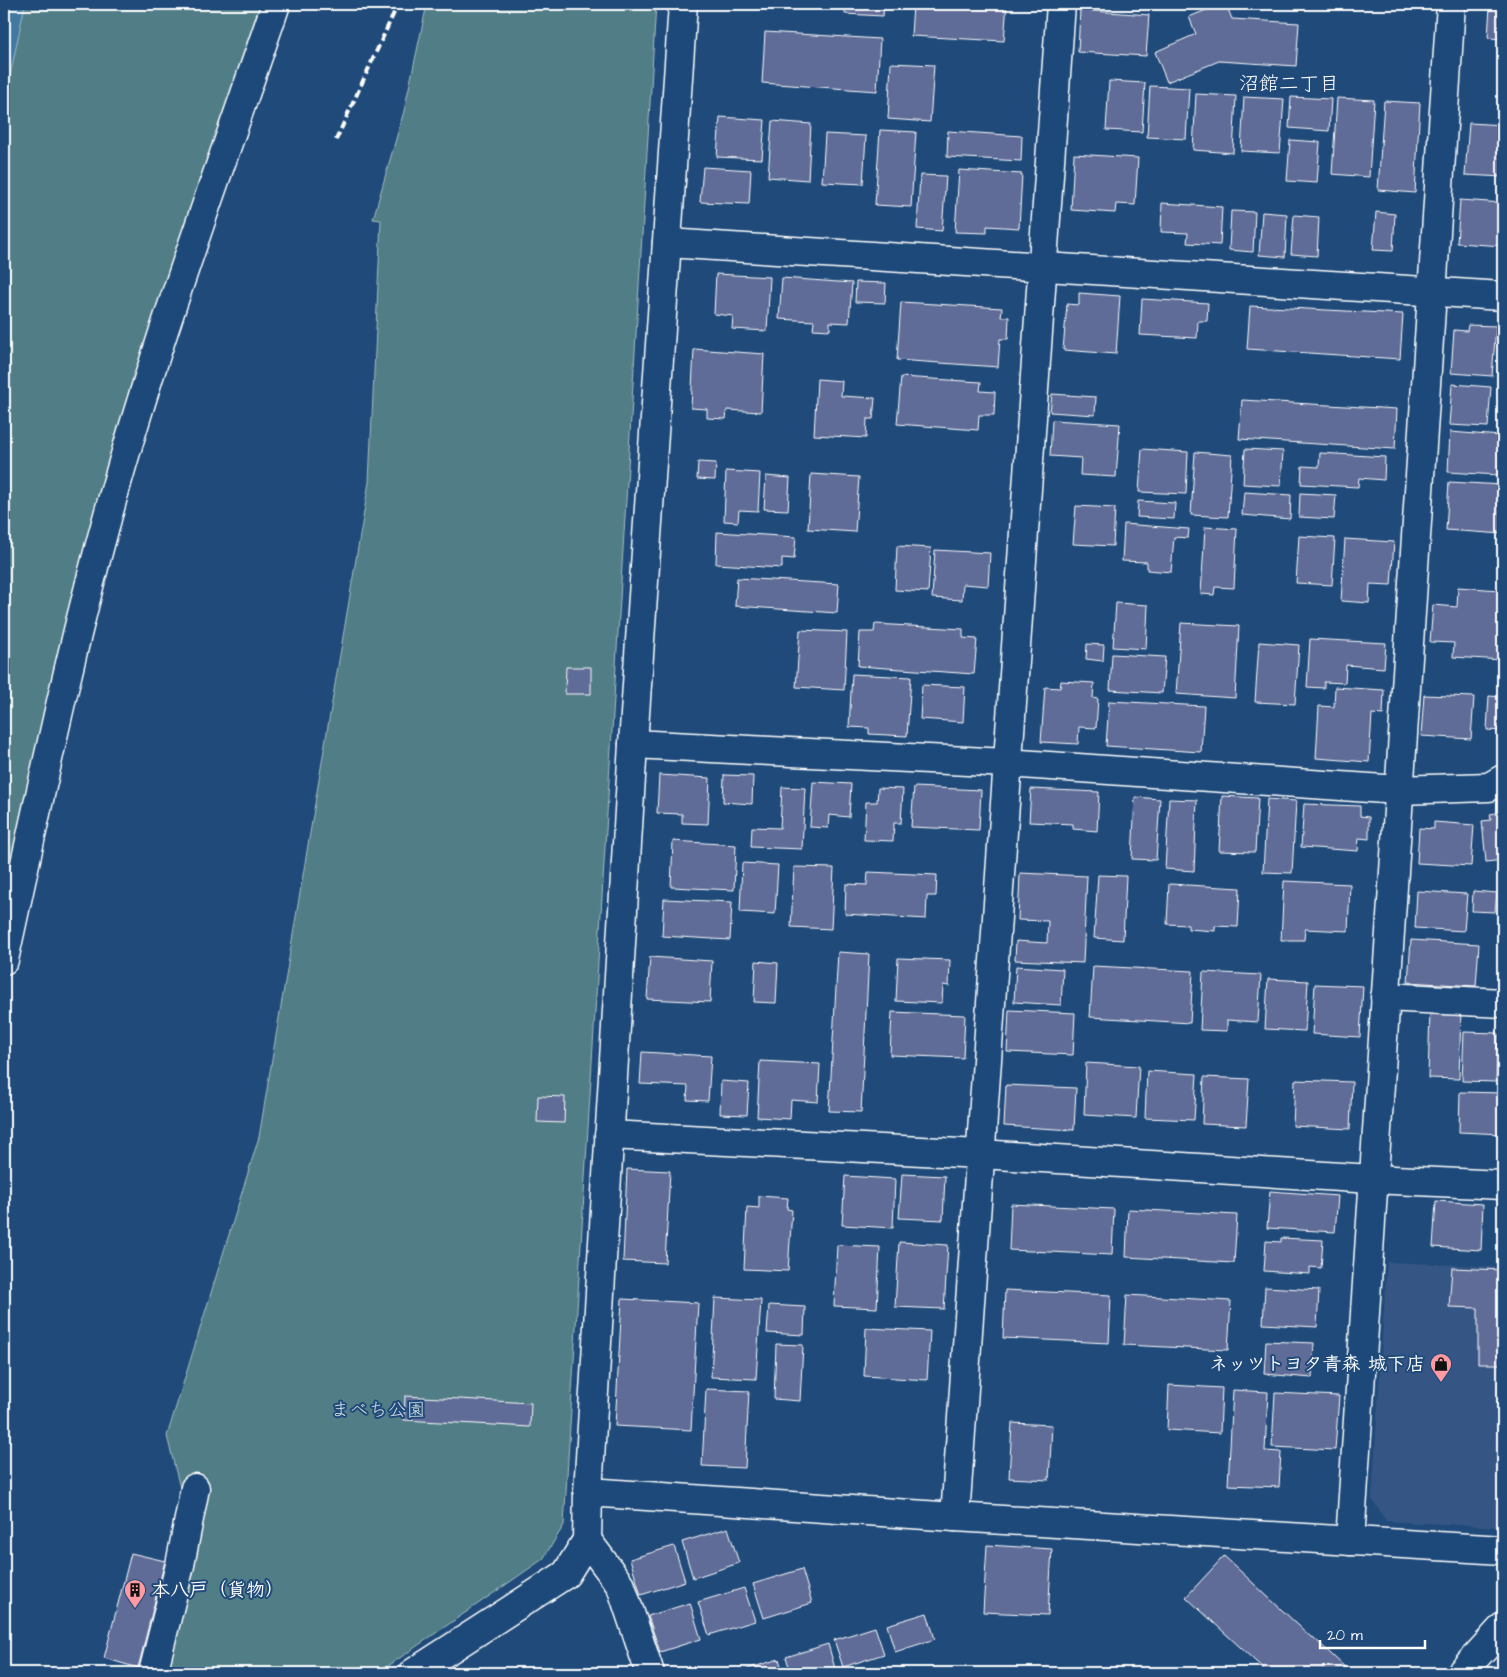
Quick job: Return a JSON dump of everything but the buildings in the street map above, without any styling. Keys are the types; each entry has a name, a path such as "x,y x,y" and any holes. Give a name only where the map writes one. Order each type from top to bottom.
{"street":[{"path":"4,960 71,660 117,483 167,320 276,4"},
{"path":"414,1673 566,1574 587,1540 588,1492 633,744 683,4"},
{"path":"955,1517 1061,4"},
{"path":"1350,1541 1372,1179 1434,292 1451,4"},
{"path":"667,243 1503,296"},
{"path":"633,744 1007,763 1399,790 1489,787 1503,779"},
{"path":"1385,997 1503,1003"},
{"path":"609,1134 1503,1185"},
{"path":"153,1673 180,1565 195,1488"},
{"path":"588,1492 955,1517 1503,1550"},
{"path":"587,1540 621,1586 650,1673"},
{"path":"1462,1673 1503,1627"}],"shaded area":[{"path":"4,4 25,4 4,104"},
{"name":"ネッツトヨタ青森 城下店","path":"1387,1262 1503,1267 1503,1527 1386,1521 1372,1499"}],"green space":[{"path":"25,4 262,4 160,300 104,479 62,638 4,906 4,104"},
{"name":"まべち公園","path":"427,4 656,4 564,1525 543,1559 378,1673 163,1673 182,1496 167,1436 259,1137 369,482 381,220 373,219 404,111"}],"railway":[{"path":"336,140 398,4"}],"place":[{"name":"ネッツトヨタ青森 城下店","path":"1441,1383"},
{"name":"本八戸（貨物）","path":"135,1609"}],"district":[{"name":"沼館二丁目","path":"1289,84"}]}
